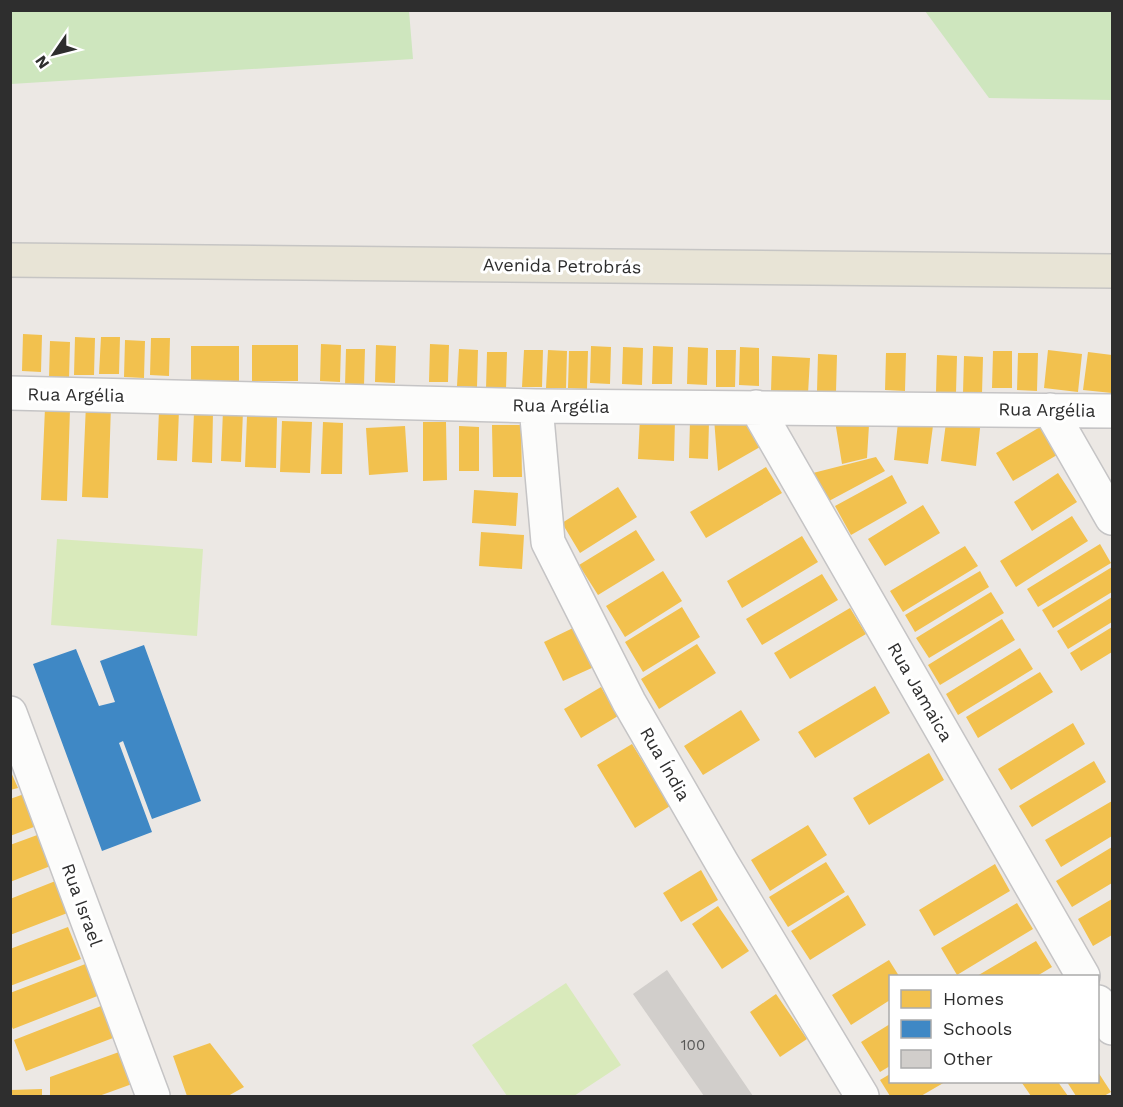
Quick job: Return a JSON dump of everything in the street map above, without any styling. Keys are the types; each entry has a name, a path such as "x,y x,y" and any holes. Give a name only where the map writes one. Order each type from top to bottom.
{"main road":[{"name":"Avenida Petrobrás","path":"10,260 1113,272"}],"street":[{"name":"Rua Argélia","path":"10,393 536,406 1113,411"},
{"name":"Rua Índia","path":"536,406 548,542 629,702 728,873 862,1096"},
{"name":"Rua Jamaica","path":"756,407 1082,975"},
{"path":"1050,410 1113,518"},
{"name":"Rua Israel","path":"10,713 153,1096"},
{"path":"1099,1004 1113,1028"}],"green space":[{"path":"11,10 409,11 413,59 11,84"},
{"path":"925,11 1112,11 1112,100 989,98"},
{"path":"57,539 203,549 197,636 51,625"},
{"path":"566,983 621,1065 574,1096 507,1096 472,1045"}],"building: Homes":[{"path":"23,334 42,335 41,372 22,371"},
{"path":"75,337 95,338 94,375 74,375"},
{"path":"101,337 120,337 119,374 99,374"},
{"path":"151,338 170,338 169,376 150,375"},
{"path":"125,340 145,341 144,378 124,377"},
{"path":"50,341 70,342 69,379 49,378"},
{"path":"321,344 341,345 340,382 320,381"},
{"path":"430,344 449,345 448,382 429,382"},
{"path":"252,345 298,345 298,381 252,381"},
{"path":"376,345 396,346 395,383 375,382"},
{"path":"191,346 239,346 239,382 191,383"},
{"path":"591,346 611,347 610,384 590,383"},
{"path":"653,346 673,347 672,384 652,384"},
{"path":"623,347 643,348 642,385 622,384"},
{"path":"688,347 708,348 707,385 687,384"},
{"path":"740,347 759,348 759,386 739,385"},
{"path":"346,349 365,349 364,386 345,386"},
{"path":"459,349 478,350 477,387 457,386"},
{"path":"524,350 543,350 542,387 522,387"},
{"path":"548,350 567,351 566,388 546,388"},
{"path":"716,350 736,350 735,387 716,387"},
{"path":"1048,350 1082,354 1078,392 1044,388"},
{"path":"569,351 588,351 587,389 568,388"},
{"path":"993,351 1012,351 1012,388 992,388"},
{"path":"487,352 507,352 506,390 486,389"},
{"path":"1088,352 1112,355 1112,393 1083,390"},
{"path":"886,353 906,353 905,391 885,390"},
{"path":"1018,353 1038,353 1037,391 1017,390"},
{"path":"818,354 837,355 836,392 817,391"},
{"path":"937,355 957,356 956,393 936,392"},
{"path":"772,356 810,358 808,394 771,392"},
{"path":"964,356 983,357 982,394 963,393"},
{"path":"86,404 111,405 108,498 82,497"},
{"path":"45,408 70,409 67,501 41,500"},
{"path":"159,410 179,410 177,461 157,460"},
{"path":"223,410 243,411 241,462 221,461"},
{"path":"194,412 213,412 212,463 192,462"},
{"path":"899,413 934,418 928,464 894,460"},
{"path":"742,415 760,447 718,471 714,418"},
{"path":"947,415 981,419 976,466 941,461"},
{"path":"247,416 277,417 276,468 245,467"},
{"path":"640,417 675,419 674,461 638,459"},
{"path":"282,421 312,422 310,473 280,472"},
{"path":"690,421 709,422 708,459 689,458"},
{"path":"835,421 869,425 867,458 842,464"},
{"path":"323,422 343,423 342,474 321,474"},
{"path":"423,422 446,422 447,480 423,481"},
{"path":"492,425 521,425 522,477 493,477"},
{"path":"405,426 408,472 369,475 366,428"},
{"path":"459,426 479,427 479,471 459,471"},
{"path":"1040,427 1057,455 1013,481 996,453"},
{"path":"876,457 885,471 829,501 813,473"},
{"path":"766,467 782,493 706,538 690,512"},
{"path":"1058,473 1077,502 1032,531 1014,502"},
{"path":"892,475 907,503 851,535 835,506"},
{"path":"618,487 637,517 580,553 562,523"},
{"path":"474,490 518,493 516,526 472,523"},
{"path":"923,505 940,533 885,566 868,539"},
{"path":"1072,516 1088,541 1016,587 1000,561"},
{"path":"636,530 655,560 598,595 579,565"},
{"path":"481,532 524,535 522,569 479,566"},
{"path":"802,536 818,562 742,608 727,581"},
{"path":"1100,544 1111,563 1038,607 1027,589"},
{"path":"965,546 978,566 903,612 890,591"},
{"path":"1112,567 1112,592 1053,628 1042,610"},
{"path":"663,571 682,601 625,637 606,606"},
{"path":"980,571 989,587 915,632 905,615"},
{"path":"822,574 838,600 762,645 746,619"},
{"path":"991,592 1004,613 929,658 916,638"},
{"path":"1112,597 1112,622 1068,649 1057,631"},
{"path":"682,607 700,637 643,672 625,642"},
{"path":"850,608 866,634 790,679 774,653"},
{"path":"1002,619 1015,640 940,685 928,665"},
{"path":"575,627 594,667 563,681 544,642"},
{"path":"1112,627 1112,652 1081,671 1070,653"},
{"path":"697,644 716,673 659,709 641,679"},
{"path":"1020,648 1033,669 958,715 946,694"},
{"path":"1040,672 1053,692 978,738 966,717"},
{"path":"875,686 890,713 815,758 798,732"},
{"path":"601,687 618,716 581,738 564,709"},
{"path":"741,710 760,740 703,775 684,746"},
{"path":"1073,723 1085,744 1011,790 998,769"},
{"path":"632,744 670,806 635,828 597,765"},
{"path":"929,753 944,780 869,825 853,798"},
{"path":"1094,761 1106,782 1032,827 1019,806"},
{"path":"10,770 18,788 10,790"},
{"path":"27,793 39,825 10,836 10,799"},
{"path":"1112,801 1112,836 1061,867 1045,840"},
{"path":"808,825 827,855 770,891 751,860"},
{"path":"40,834 53,865 10,882 10,845"},
{"path":"1112,847 1112,883 1072,907 1056,881"},
{"path":"826,862 845,892 788,927 769,897"},
{"path":"995,864 1010,891 934,936 919,910"},
{"path":"701,870 718,900 681,922 663,893"},
{"path":"58,880 70,912 10,935 10,899"},
{"path":"848,895 866,925 810,960 791,931"},
{"path":"1112,899 1112,935 1093,946 1078,919"},
{"path":"1017,903 1033,929 957,975 941,948"},
{"path":"718,906 749,951 722,969 692,924"},
{"path":"68,927 81,959 10,986 10,949"},
{"path":"1036,941 1052,967 1039,975 979,975"},
{"path":"889,960 898,975 889,975 889,1001 851,1025 832,995"},
{"path":"88,963 100,995 13,1029 10,1023 10,993"},
{"path":"776,994 807,1039 780,1057 750,1012"},
{"path":"101,1006 113,1038 26,1071 14,1040"},
{"path":"889,1025 889,1067 880,1072 861,1042"},
{"path":"210,1043 244,1087 228,1096 187,1096 173,1056"},
{"path":"119,1052 132,1084 99,1096 50,1096 50,1077"},
{"path":"1099,1074 1111,1092 1104,1096 1076,1096 1068,1083 1099,1083"},
{"path":"889,1075 889,1083 943,1083 921,1096 890,1096 880,1080"},
{"path":"1022,1083 1059,1083 1068,1096 1031,1096"},
{"path":"42,1089 42,1096 10,1096 10,1090"}],"building: Schools":[{"path":"144,645 201,801 152,819 123,741 119,743 152,832 102,851 33,664 76,649 99,706 115,702 100,661"}],"building: Other":[{"path":"667,970 753,1096 704,1096 633,994"}]}
